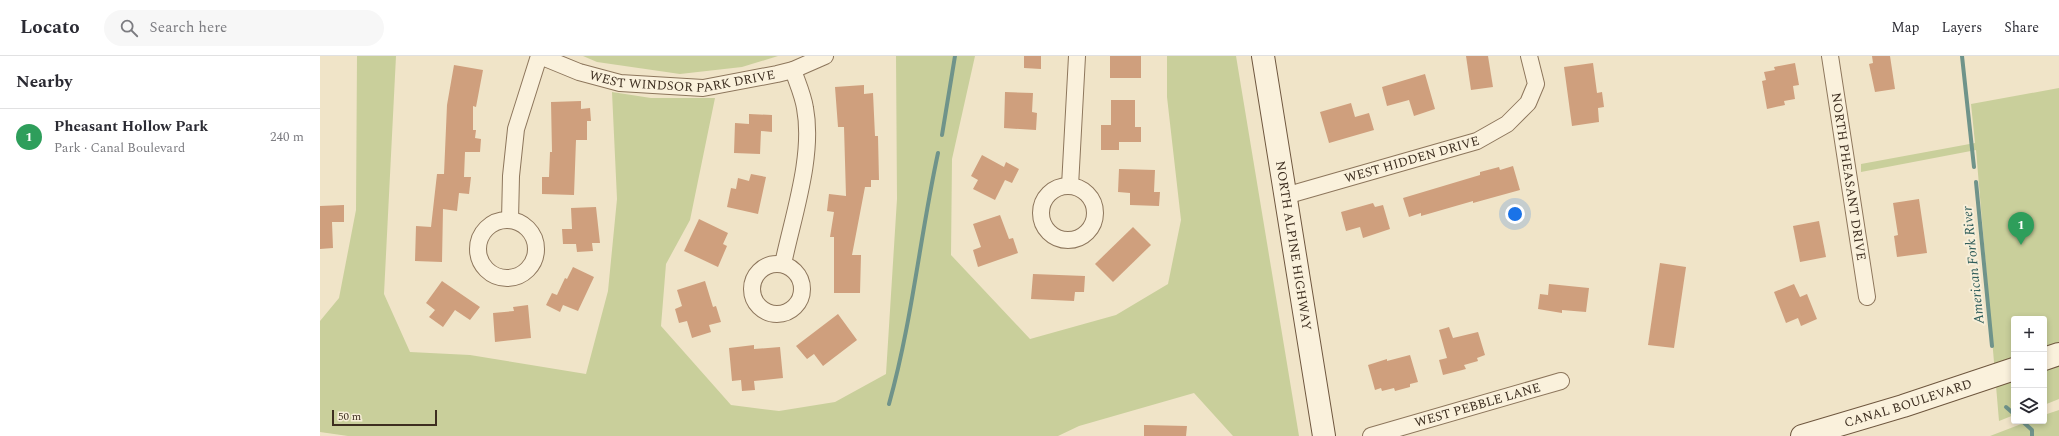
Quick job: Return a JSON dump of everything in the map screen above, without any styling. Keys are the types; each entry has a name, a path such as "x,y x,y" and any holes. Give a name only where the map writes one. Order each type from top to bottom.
{"main road":[{"name":"NORTH ALPINE HIGHWAY","path":"1263,56 1324,436"},
{"path":"2047,358 2059,354"},
{"path":"2047,366 2059,362"},
{"name":"CANAL BOULEVARD","path":"1802,436 1903,406 2011,370"},
{"name":"CANAL BOULEVARD","path":"1847,436 2011,378"}],"street":[{"name":"WEST WINDSOR PARK DRIVE","path":"539,56 579,72 620,82 703,88 793,70 824,56"},
{"path":"510,220 511,176 516,129 539,56"},
{"path":"1070,186 1077,56"},
{"name":"WEST HIDDEN DRIVE","path":"1285,196 1477,141 1507,124 1528,103 1536,84 1529,56"},
{"name":"NORTH PHEASANT DRIVE","path":"1830,56 1867,297"},
{"path":"783,264 803,175 808,138 805,107 793,70"},
{"name":"WEST PEBBLE LANE","path":"1371,436 1562,381"}],"green space":[{"path":"357,56 396,56 384,294 410,352 470,355 586,374 608,291 617,199 612,92 651,98 715,98 690,220 666,264 661,326 731,405 779,411 835,402 886,374 897,199 896,56 975,56 952,159 951,255 1030,339 1116,315 1168,284 1181,220 1167,97 1167,56 1236,56 1299,436 1233,436 1194,393 1079,426 1058,436 348,436 320,432 320,321 339,298 356,210"},
{"path":"583,56 778,56 742,67 680,74 597,62"},
{"path":"2059,88 2059,399 2047,404 2047,316 2011,316 2011,416 1999,421 1976,150 1861,172 1861,164 1975,143 1971,104"},
{"path":"2059,410 2059,436 1990,436 2021,424 2047,424 2047,414"}],"building":[{"path":"1024,56 1041,56 1041,69 1024,68"},
{"path":"1110,56 1141,56 1141,78 1110,78"},
{"path":"1466,56 1488,56 1493,87 1471,90"},
{"path":"1872,56 1890,56 1895,89 1875,92 1869,64 1873,63"},
{"path":"1593,63 1597,93 1602,92 1604,107 1598,108 1599,122 1572,126 1564,67"},
{"path":"1795,63 1799,85 1793,86 1795,99 1784,101 1785,105 1767,109 1762,81 1766,80 1764,72 1775,70 1774,67"},
{"path":"454,65 483,70 476,107 473,106 473,130 476,130 475,138 481,139 480,152 465,152 464,177 471,177 469,194 459,193 457,211 443,209 442,262 415,261 416,226 431,227 437,174 444,174 447,105"},
{"path":"1425,74 1435,109 1414,116 1409,100 1387,106 1382,87"},
{"path":"864,85 864,94 873,93 875,136 878,136 879,180 871,180 871,187 865,187 852,255 861,255 860,293 834,293 834,237 830,237 834,212 827,211 829,194 846,196 844,127 838,127 835,87"},
{"path":"1005,92 1033,93 1032,112 1037,113 1036,130 1004,128"},
{"path":"1111,100 1135,100 1135,127 1141,127 1141,142 1119,142 1119,150 1101,150 1101,125 1111,125"},
{"path":"581,101 581,109 590,108 591,121 587,121 587,140 576,140 574,195 542,194 542,177 549,177 550,152 552,152 551,102"},
{"path":"1351,103 1355,117 1369,113 1374,130 1329,143 1320,112"},
{"path":"749,114 772,115 772,132 761,131 760,154 734,153 735,123 749,124"},
{"path":"982,155 1004,167 1006,162 1019,169 1012,183 1005,180 995,200 973,189 978,180 971,176"},
{"path":"1513,166 1520,190 1473,203 1473,201 1421,216 1421,213 1409,217 1403,198 1480,175 1480,172 1499,167 1500,170"},
{"path":"1119,169 1155,170 1154,192 1160,192 1159,206 1130,205 1130,193 1118,192"},
{"path":"751,174 766,177 758,214 727,207 731,188 736,189 738,178 749,181"},
{"path":"1919,199 1927,253 1897,257 1894,236 1898,235 1893,203"},
{"path":"1373,203 1375,207 1383,205 1390,229 1363,238 1360,227 1346,231 1341,212"},
{"path":"344,205 344,222 332,222 333,248 320,249 320,206"},
{"path":"596,207 600,243 592,243 593,251 577,252 576,244 563,244 562,229 572,229 571,208"},
{"path":"1000,215 1009,239 1013,238 1018,253 978,267 973,250 981,247 973,224"},
{"path":"699,219 728,233 723,244 727,246 718,267 684,251"},
{"path":"1819,221 1826,257 1800,262 1793,226"},
{"path":"1133,227 1151,245 1113,282 1095,264"},
{"path":"1660,263 1686,267 1674,348 1648,345"},
{"path":"573,267 594,277 578,311 563,305 560,312 546,305 552,293 557,295 565,278 567,279"},
{"path":"1033,274 1085,276 1084,292 1075,292 1074,301 1031,299"},
{"path":"442,281 480,307 470,320 455,310 443,327 429,317 435,310 426,303"},
{"path":"705,281 713,307 716,306 721,322 709,325 711,332 692,338 687,321 679,323 675,309 682,306 677,290"},
{"path":"1549,284 1589,288 1586,312 1562,310 1562,313 1538,309 1540,294 1548,295"},
{"path":"1794,284 1800,297 1807,294 1817,319 1801,326 1798,318 1786,323 1774,292"},
{"path":"528,305 531,338 495,342 493,313 514,311 513,307"},
{"path":"838,314 857,340 823,366 814,354 807,359 796,346"},
{"path":"1449,327 1453,338 1478,332 1485,355 1477,358 1478,361 1464,365 1466,369 1443,375 1439,360 1447,358 1439,330"},
{"path":"754,345 754,349 780,347 783,378 754,381 755,390 742,391 741,380 732,381 729,348"},
{"path":"1410,355 1418,382 1410,384 1410,387 1395,391 1394,388 1382,391 1381,388 1375,390 1368,365 1387,359 1387,361"},
{"path":"1144,425 1187,426 1186,436 1144,436"}],"waterway":[{"path":"942,135 955,56"},
{"name":"American Fork River","path":"1962,56 1974,167"},
{"path":"889,404 904,342 938,153"},
{"name":"American Fork River","path":"1976,182 1992,346"},
{"name":"American Fork River","path":"2006,407 2011,411"},
{"name":"American Fork River","path":"2025,424 2032,430 2032,436"}],"place":[{"name":"Pheasant Hollow Park","path":"2021,245"}]}
